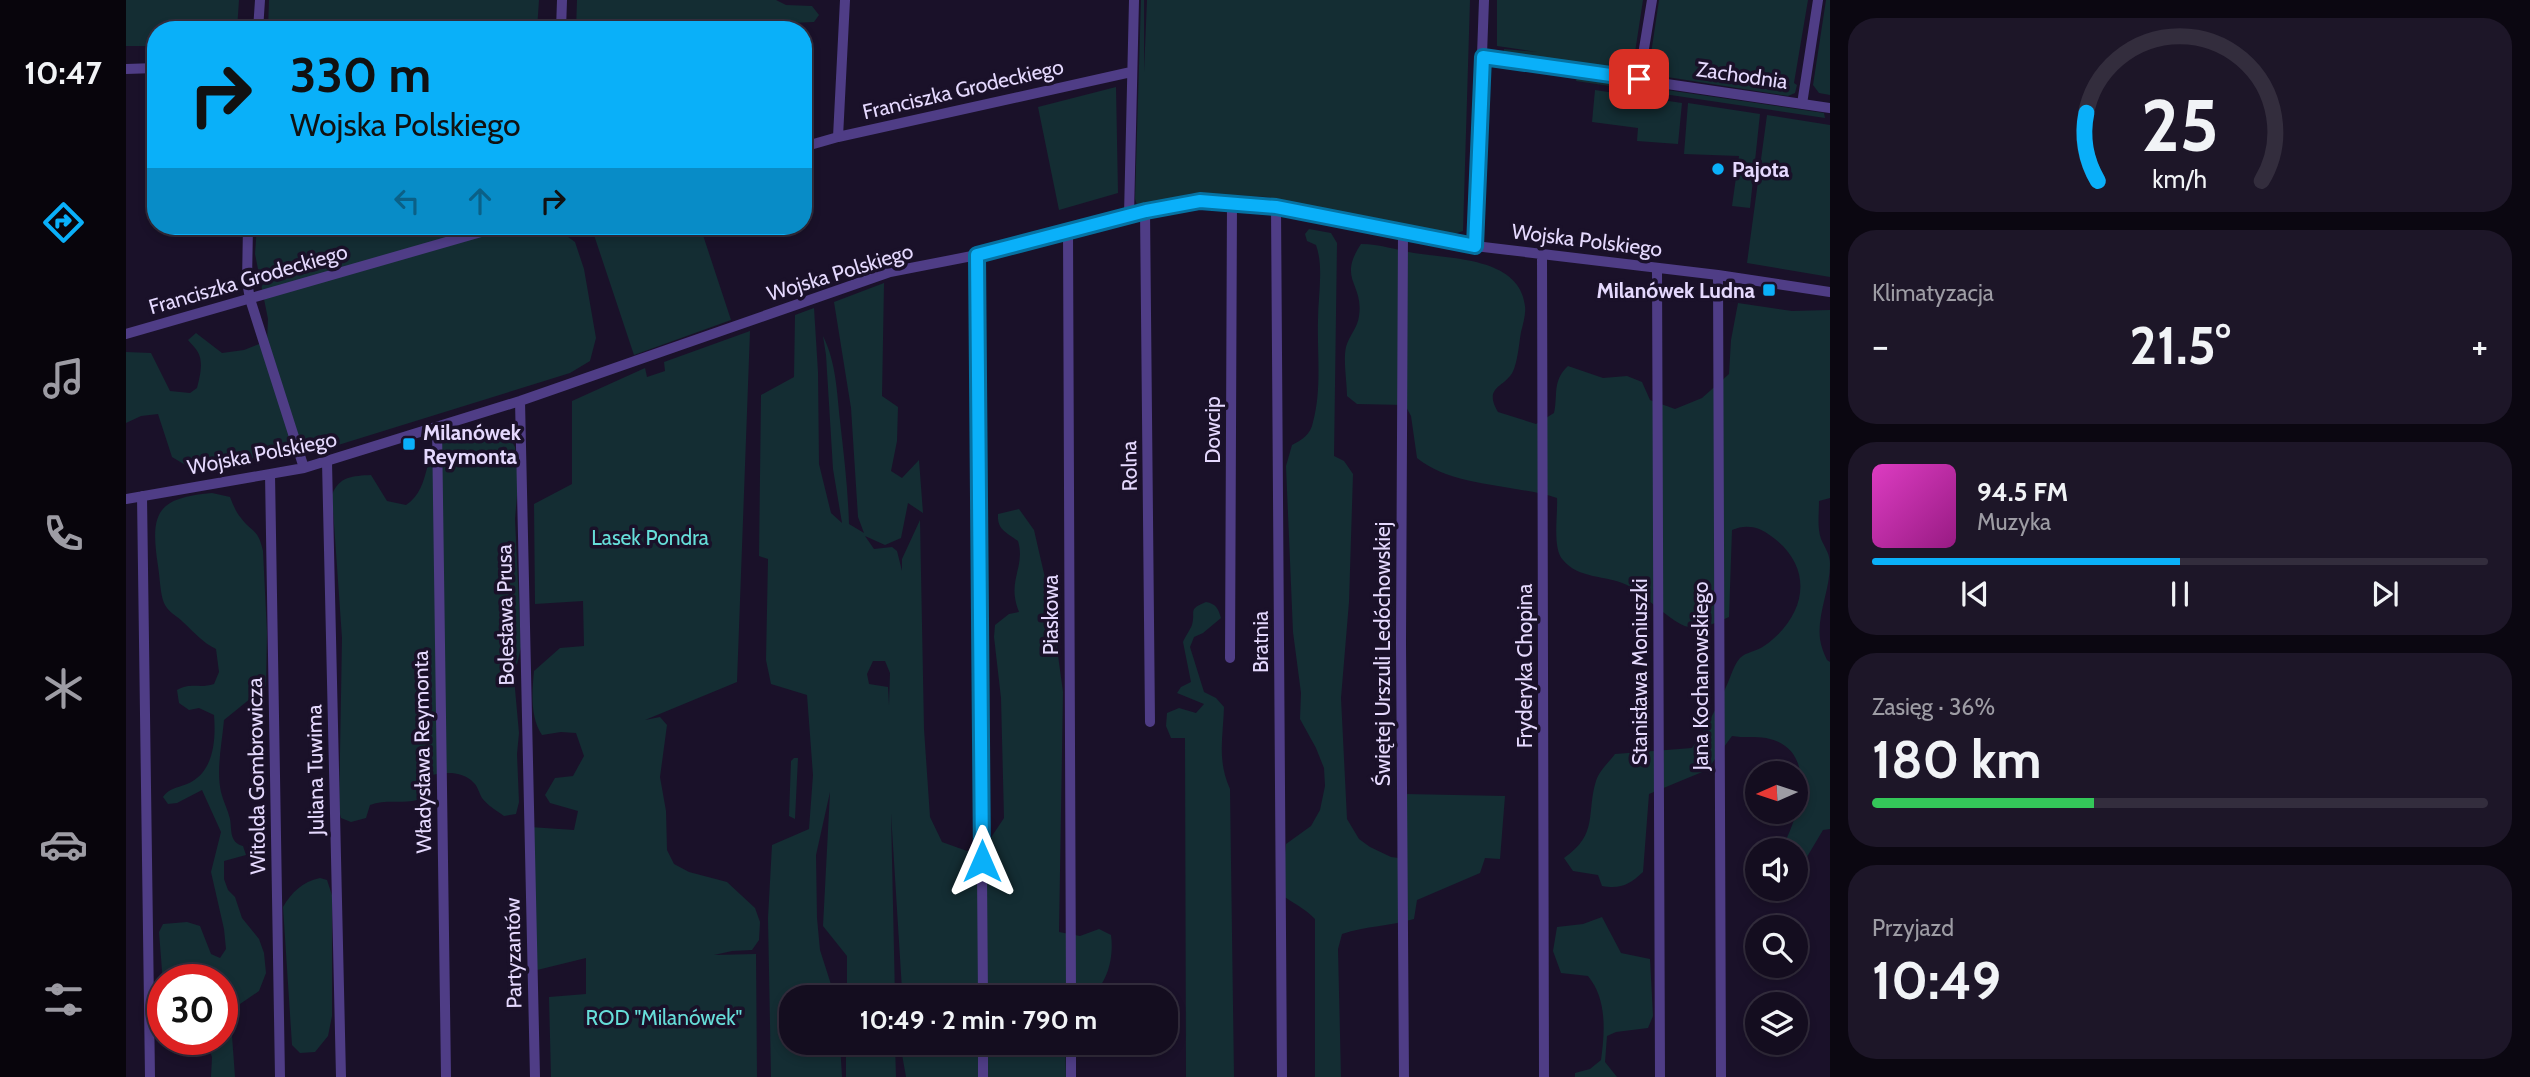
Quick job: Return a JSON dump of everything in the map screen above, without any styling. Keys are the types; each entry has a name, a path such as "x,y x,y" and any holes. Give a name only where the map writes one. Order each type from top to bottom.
{"street":[{"path":"259,21 260,0"},
{"path":"561,21 562,0"},
{"path":"838,137 845,0"},
{"path":"1129,215 1134,0"},
{"path":"1475,246 1484,0"},
{"path":"1639,79 1652,0"},
{"path":"1802,104 1818,0"},
{"name":"Zachodnia","path":"1483,57 1830,108"},
{"path":"126,69 147,68"},
{"name":"Franciszka Grodeckiego","path":"812,144 1131,72"},
{"name":"Wojska Polskiego","path":"126,499 327,462 520,401 868,278 977,255 1146,211 1200,201 1276,207 1475,246 1718,275 1830,292"},
{"name":"Dowcip","path":"1230,658 1232,202"},
{"name":"Bratnia","path":"1276,207 1282,1077"},
{"name":"Rolna","path":"1146,211 1150,722"},
{"name":"Świętej Urszuli Ledóchowskiej","path":"1403,231 1401,656 1404,1077"},
{"name":"Piaskowa","path":"1068,232 1071,985"},
{"path":"248,235 247,282 250,299 304,468"},
{"name":"Franciszka Grodeckiego","path":"126,334 471,235"},
{"name":"Fryderyka Chopina","path":"1542,254 1544,1077"},
{"path":"977,255 983,985"},
{"name":"Stanisława Moniuszki","path":"1657,268 1660,1077"},
{"name":"Jana Kochanowskiego","path":"1718,275 1721,1077"},
{"name":"Bolesława Prusa","path":"520,401 530,827"},
{"name":"Władysława Reymonta","path":"437,427 446,1077"},
{"name":"Juliana Tuwima","path":"327,462 341,1077"},
{"name":"Witolda Gombrowicza","path":"270,474 281,1077"},
{"path":"142,496 150,1077"},
{"name":"Partyzantów","path":"530,827 535,1077"},
{"path":"983,1055 983,1077"},
{"path":"1071,1055 1071,1077"}],"green space":[{"path":"126,0 239,0 238,21 147,21 147,46 126,46"},
{"path":"269,0 539,0 538,21 268,21"},
{"path":"577,0 776,0 786,5 812,6 819,15 812,22 576,21"},
{"path":"1141,0 1144,0 1144,72 1147,0 1470,0 1463,231 1452,235 1267,197 1193,193 1137,205 1135,199"},
{"path":"1497,0 1643,0 1634,59 1635,69 1628,73 1504,56 1504,49 1537,52 1497,46"},
{"path":"1659,0 1808,0 1794,83 1797,85 1795,93 1788,96 1648,74"},
{"path":"1826,0 1830,0 1830,95 1819,93 1813,85"},
{"path":"1577,77 1824,113 1825,118 1576,81"},
{"path":"1116,87 1118,193 1059,210 1038,107"},
{"path":"1595,90 1682,103 1678,144 1637,141 1638,128 1592,122"},
{"path":"1688,103 1760,114 1750,208 1732,206 1739,156 1684,154"},
{"path":"1767,115 1830,125 1830,277 1747,263"},
{"path":"1309,229 1331,233 1337,243 1334,456 1344,461 1353,474 1349,602 1341,698 1347,819 1359,839 1370,847 1391,857 1407,859 1405,794 1505,796 1500,859 1485,858 1480,873 1417,900 1414,919 1342,934 1338,949 1341,1077 1315,1077 1315,919 1281,894 1286,844 1311,826 1320,810 1325,786 1324,768 1300,719 1301,693 1293,632 1286,466 1292,445 1303,439 1310,430 1316,409 1320,263 1316,245 1307,241 1305,234"},
{"path":"256,235 565,235 575,242 584,269 596,338 590,361 570,373 322,450 187,466 172,457 158,414 141,416 126,423 126,352 151,353 170,391 190,393 197,388 201,368 198,352 188,340 196,333 222,353 244,350 267,341 268,319 255,254"},
{"path":"594,235 703,235 731,320 634,355"},
{"path":"1361,244 1375,245 1481,263 1511,278 1520,290 1525,316 1514,369 1494,392 1494,403 1498,412 1536,424 1554,413 1558,382 1568,366 1603,378 1627,376 1642,382 1650,400 1675,409 1702,398 1729,374 1731,340 1738,303 1792,311 1830,310 1830,498 1819,501 1819,520 1821,539 1830,564 1820,639 1830,662 1830,829 1823,830 1808,855 1808,838 1787,838 1792,824 1808,824 1808,761 1796,761 1783,745 1766,738 1732,736 1707,770 1649,794 1643,872 1629,883 1609,887 1602,886 1598,875 1573,871 1564,858 1575,849 1587,832 1593,793 1602,770 1615,754 1692,748 1715,711 1740,658 1764,646 1789,621 1797,607 1800,577 1795,563 1771,536 1757,528 1732,530 1729,617 1704,627 1688,627 1674,620 1627,585 1584,574 1569,566 1558,548 1557,498 1447,475 1417,458 1411,416 1405,405 1357,404 1347,396 1345,353 1358,320 1360,305 1351,274 1354,256"},
{"path":"884,283 882,396 898,407 897,441 891,471 902,478 919,460 923,513 908,503 901,538 885,545 865,536 874,549 892,547 897,551 902,571 902,559 920,520 924,729 930,817 942,842 967,851 988,842 1004,818 1001,698 994,637 995,625 1009,614 1019,612 1014,591 1020,550 1018,541 1001,527 998,514 1019,509 1034,530 1051,604 1063,692 1059,932 1080,936 1099,929 1111,935 1112,952 1100,985 902,985 891,813 895,985 847,985 847,956 823,926 830,792 816,855 820,950 831,985 779,985 779,1055 841,1055 842,1077 771,1077 768,918 772,845 809,829 813,775 807,695 771,684 766,660 768,559 759,556 761,395 794,377 795,315 814,308 819,464 831,513 842,523 833,469 823,336 835,377 849,524 864,533 858,517 851,408 834,302","holes":["873,661 885,661 890,673 889,705 888,687 869,684 867,674"]},
{"path":"750,331 737,682 645,720 660,717 667,725 660,777 666,811 667,850 674,864 689,872 727,882 755,908 760,922 759,940 752,950 714,955 756,954 757,1077 551,1077 549,997 586,994 586,958 533,971 530,827 574,830 578,811 550,803 545,795 555,778 573,776 584,756 576,733 542,735 535,720 533,704 534,671 560,648 584,646 583,601 535,604 534,504 572,484 572,401 645,368 647,377 665,371 664,362"},
{"path":"507,433 515,447 518,485 515,519 521,647 514,678 519,733 519,802 516,814 504,816 492,808 482,798 477,786 465,776 443,773 432,775 417,800 370,805 366,818 351,822 341,818 339,811 342,638 332,495 343,481 371,475 387,501 406,505 420,488 439,442 457,434"},
{"path":"212,493 230,497 239,516 259,538 263,551 267,633 266,686 224,720 220,756 220,784 232,835 235,842 243,846 246,855 224,861 224,879 228,890 235,897 242,918 259,939 266,973 259,991 238,1008 238,964 162,964 159,932 163,924 187,922 200,926 211,954 220,958 226,949 211,872 221,832 202,790 177,803 168,804 163,797 171,790 196,779 203,772 211,755 214,735 214,715 199,708 189,710 179,703 177,690 187,686 214,684 219,672 216,649 199,637 164,603 156,548 155,533 161,512 168,504 193,495"},
{"path":"1206,602 1216,607 1221,618 1194,637 1190,647 1204,692 1216,698 1224,707 1222,758 1230,789 1234,1077 1186,1077 1185,738 1171,738 1166,726 1167,713 1179,708 1196,713 1204,704 1177,693 1181,687 1191,682 1183,642 1192,625 1194,609"},
{"path":"798,758 795,819 789,816 791,761"},
{"path":"320,878 327,880 332,895 332,1016 328,1036 315,1052 300,1053 292,1045 283,907 298,888"},
{"path":"1602,917 1621,953 1650,959 1653,1016 1648,1028 1616,1032 1607,1036 1605,1062 1617,1077 1575,1077 1575,1073 1590,1069 1601,1060 1602,1005 1588,976 1561,973 1553,951 1557,927 1583,924"},
{"path":"211,1055 233,1055 235,1077 211,1077"},
{"path":"846,1055 895,1055 896,1077 846,1077"},
{"path":"902,1055 1065,1055 1066,1077 906,1077"}],"place":[{"name":"Pajota","path":"1718,169"},
{"name":"Milanówek Ludna","path":"1769,290"},
{"name":"Milanówek Reymonta","path":"409,444"}],"route":[{"path":"982,861 977,255 1146,211 1200,201 1276,207 1475,246 1483,57 1639,79"}],"park label":[{"name":"Lasek Pondra","path":"650,537"},
{"name":"ROD \"Milanówek\"","path":"664,1017"}]}
